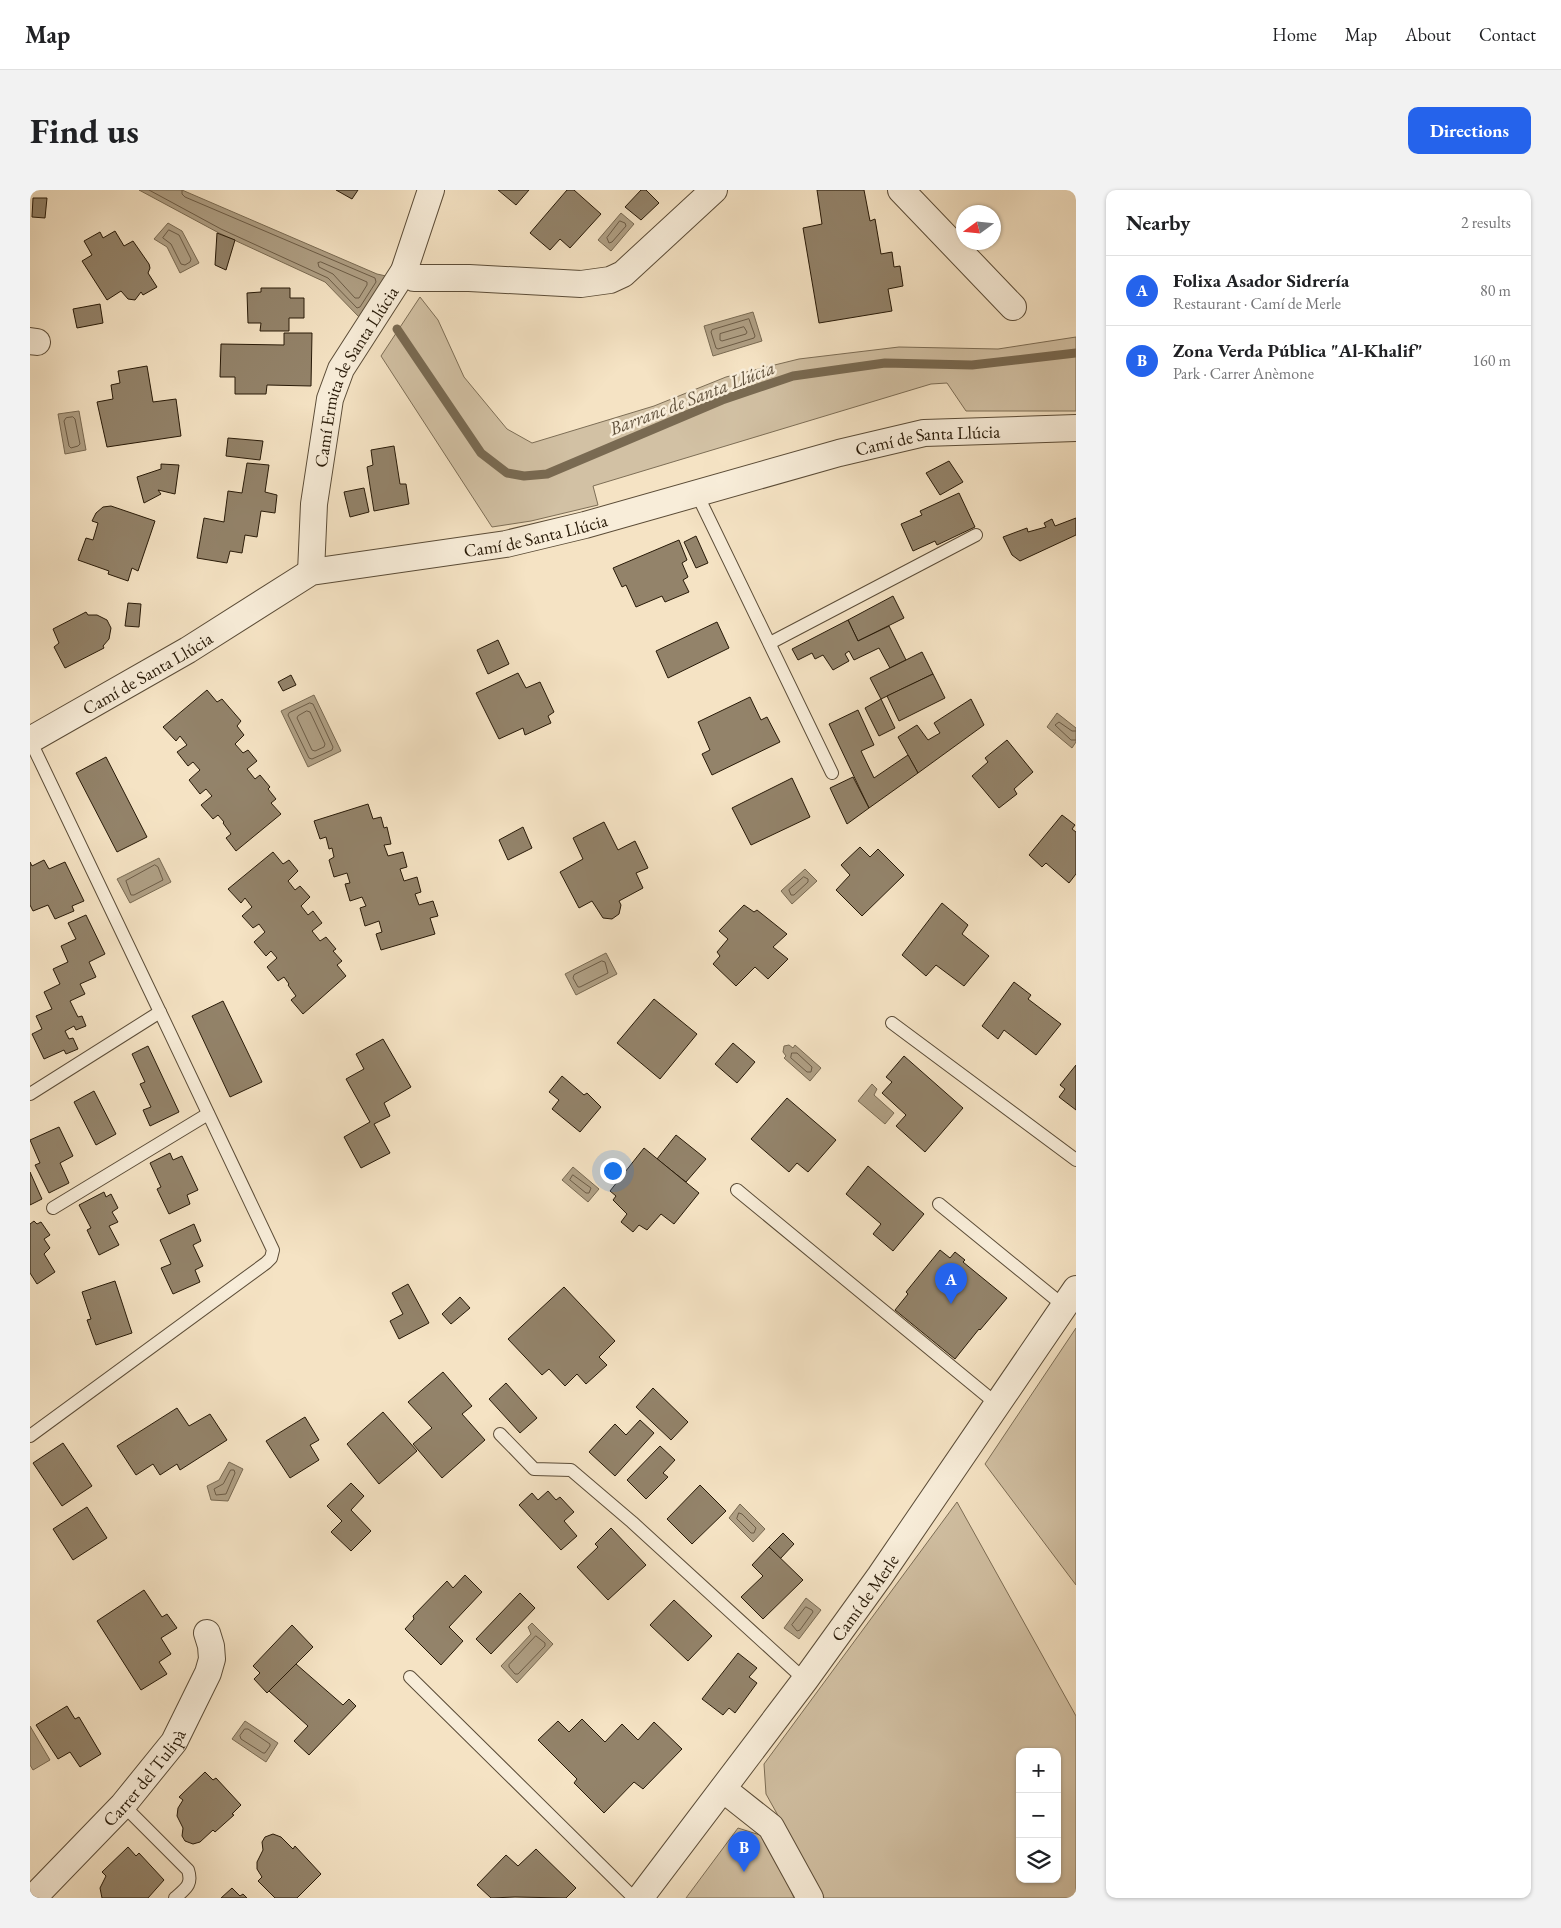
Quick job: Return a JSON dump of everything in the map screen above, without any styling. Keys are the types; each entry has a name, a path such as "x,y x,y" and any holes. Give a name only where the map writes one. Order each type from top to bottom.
{"street":[{"name":"Camí Ermita de Santa Llúcia","path":"311,572 314,504 330,399 340,369 404,271 431,190"},
{"path":"404,271 414,278 469,278 581,284 610,280 622,274 714,190"},
{"path":"901,190 1014,307"},
{"name":"Camí de Santa Llúcia","path":"30,740 188,650 311,572 506,544 585,525 839,453 924,433 1076,428"},
{"name":"Camí de Merle","path":"640,1898 805,1680 880,1576 1070,1297"},
{"name":"Carrer del Tulipà","path":"33,1898 123,1805 174,1742 208,1673 212,1659 207,1633"},
{"path":"723,1789 771,1827 810,1898"}],"lane":[{"path":"696,492 832,773"},
{"path":"770,643 976,535"},
{"path":"30,740 272,1250 271,1258 266,1263 30,1436"},
{"path":"30,1094 160,1012"},
{"path":"892,1023 1076,1160"},
{"path":"53,1208 208,1114"},
{"path":"737,1190 998,1405"},
{"path":"939,1204 1070,1297"},
{"path":"500,1434 534,1468 571,1470 632,1522 805,1680"},
{"path":"410,1677 634,1898"},
{"path":"123,1805 188,1870 190,1878 187,1887 175,1898"}],"shaded area":[{"path":"420,297 438,320 464,377 507,429 532,443 654,406 726,377 799,359 899,347 998,349 1076,337 1076,411 966,411 947,383 931,384 593,486 598,505 531,521 492,527 381,356"},
{"path":"1076,1328 1076,1585 985,1464"},
{"path":"957,1502 1076,1716 1076,1898 824,1898 766,1794 764,1764"},
{"path":"738,1828 760,1835 771,1847 794,1898 686,1898"}],"water":[{"path":"139,190 182,190 377,274 386,276 359,317 325,282 219,233"},
{"path":"621,213 634,224 611,251 598,240"},
{"path":"168,223 182,231 199,263 180,273 167,247 154,239"},
{"path":"753,312 762,341 713,356 704,326"},
{"path":"79,411 86,450 65,454 58,414"},
{"path":"314,695 341,751 308,767 281,711"},
{"path":"1057,713 1076,728 1076,742 1072,748 1047,727"},
{"path":"159,858 171,882 130,903 117,879"},
{"path":"805,869 817,881 792,904 781,891"},
{"path":"606,953 617,974 576,995 565,974"},
{"path":"789,1045 793,1048 795,1045 821,1068 810,1081 784,1058 786,1056 783,1052 784,1046"},
{"path":"872,1084 877,1089 874,1095 894,1113 885,1124 858,1101"},
{"path":"573,1167 599,1189 588,1202 562,1180"},
{"path":"229,1462 243,1469 228,1501 211,1500 207,1486 219,1480"},
{"path":"740,1504 765,1529 753,1542 729,1518"},
{"path":"806,1598 821,1610 799,1639 784,1628"},
{"path":"532,1623 553,1644 517,1683 501,1666 531,1634 528,1627"},
{"path":"245,1721 278,1743 266,1762 232,1739"},
{"path":"30,1726 50,1760 33,1770 30,1765"}],"building":[{"path":"336,190 358,190 352,199"},
{"path":"498,190 529,190 516,205"},
{"path":"567,190 574,190 601,214 570,248 560,239 550,250 530,233"},
{"path":"641,190 646,190 659,203 641,220 625,207"},
{"path":"817,190 864,190 870,221 875,219 881,254 892,252 894,267 900,266 903,286 888,289 892,311 819,323 803,228 822,224"},
{"path":"33,198 47,198 45,218 32,217"},
{"path":"115,231 124,246 133,241 149,264 148,273 157,287 143,295 141,292 135,300 128,299 121,291 107,300 82,261 92,255 84,241 100,232 103,238"},
{"path":"217,233 235,240 226,270 215,265"},
{"path":"261,288 290,288 290,298 304,298 304,318 289,318 289,331 260,331 261,323 248,323 247,293 261,292"},
{"path":"100,304 103,323 77,328 73,309"},
{"path":"284,333 312,333 311,386 267,385 266,394 235,394 235,377 220,377 221,344 284,345"},
{"path":"147,366 153,402 176,399 181,436 107,447 97,402 113,399 111,385 120,383 118,371"},
{"path":"228,438 263,441 260,460 226,456"},
{"path":"394,446 400,484 406,484 409,504 374,511 367,467 373,465 371,450"},
{"path":"949,461 963,482 940,495 926,473"},
{"path":"247,463 269,465 265,492 277,495 275,513 261,511 257,537 245,535 242,553 230,551 227,563 197,558 204,518 224,522 228,491 242,493"},
{"path":"161,464 179,465 175,494 158,490 161,494 144,503 137,477 161,469"},
{"path":"364,488 369,512 350,517 344,492"},
{"path":"959,493 975,527 937,545 935,541 913,551 901,524 922,515 920,511"},
{"path":"111,506 155,521 138,571 132,568 128,581 108,574 109,571 78,560 86,538 93,540 98,523 92,521 96,513 103,507"},
{"path":"1076,518 1076,535 1020,561 1012,555 1003,537 1027,528 1028,532 1046,527 1044,523 1052,519 1055,526"},
{"path":"696,536 708,563 696,568 684,542"},
{"path":"679,540 687,560 682,563 688,577 683,580 689,592 665,602 662,596 636,607 626,585 622,587 613,568"},
{"path":"893,596 904,618 858,641 848,620"},
{"path":"128,603 141,604 139,627 125,626"},
{"path":"86,612 88,615 97,615 107,620 111,628 109,639 103,646 104,648 65,668 54,647 59,643 53,629"},
{"path":"848,620 858,641 889,626 906,660 890,668 879,648 854,660 849,651 845,654 849,661 833,670 823,655 815,659 812,653 798,660 792,649"},
{"path":"717,622 729,648 668,678 656,651"},
{"path":"498,640 509,664 488,674 477,650"},
{"path":"922,652 933,674 881,699 870,678"},
{"path":"518,673 526,688 540,682 554,712 548,716 551,723 525,735 523,728 499,739 476,693"},
{"path":"933,674 945,698 899,721 887,696"},
{"path":"291,675 296,685 283,691 278,682"},
{"path":"207,690 217,702 222,699 241,721 237,726 244,735 235,744 243,753 248,750 257,761 247,769 255,779 260,775 270,787 268,789 276,799 271,803 281,814 236,851 226,838 231,834 224,822 218,815 213,819 201,805 212,796 206,789 200,794 189,780 200,770 193,762 188,766 177,752 187,745 180,736 176,741 163,727"},
{"path":"750,697 761,720 767,717 780,742 712,775 702,754 710,750 698,722"},
{"path":"881,699 895,728 879,736 865,708"},
{"path":"971,699 984,725 918,773 898,737 917,725 928,740 940,733 934,723"},
{"path":"858,710 874,745 861,751 874,778 908,755 918,773 869,808 829,724"},
{"path":"1007,740 1033,772 1014,789 1017,794 999,808 972,776 988,762 985,758"},
{"path":"106,757 147,837 117,852 76,773"},
{"path":"853,777 869,808 847,824 830,788"},
{"path":"792,778 810,817 751,845 732,808"},
{"path":"368,804 373,819 381,817 384,828 387,827 391,844 384,845 388,856 403,852 407,867 400,869 404,881 417,877 421,892 415,894 419,905 433,901 438,916 430,918 435,934 381,950 376,934 382,932 379,921 365,926 360,908 366,906 362,897 350,901 345,884 350,883 347,873 334,877 329,860 334,857 332,848 329,849 326,837 320,839 314,821"},
{"path":"1062,815 1075,825 1072,829 1076,832 1076,874 1069,883 1046,863 1042,867 1029,855"},
{"path":"604,822 618,850 635,841 648,868 636,873 643,888 619,901 621,905 619,914 612,919 603,918 592,901 579,908 560,872 583,859 573,838"},
{"path":"523,827 532,848 508,860 499,840"},
{"path":"860,847 870,857 878,849 904,875 862,916 836,890 850,875 841,865"},
{"path":"273,852 283,864 289,860 298,871 288,881 295,890 300,886 310,897 301,906 308,915 313,911 322,923 312,931 320,941 326,937 336,949 333,951 342,961 337,965 346,976 303,1014 291,1000 296,996 284,977 278,981 267,967 277,958 271,951 266,956 254,942 265,932 259,924 253,928 242,916 252,907 245,898 241,903 228,889"},
{"path":"44,860 49,869 65,862 84,901 72,906 74,911 55,919 48,905 33,911 30,905 30,862 32,866"},
{"path":"942,903 968,925 962,934 989,956 964,986 936,965 926,976 902,955"},
{"path":"744,905 754,912 757,910 787,934 773,947 788,959 768,979 755,967 736,986 713,964 720,956 717,952 728,939 719,931"},
{"path":"86,915 105,954 89,962 96,977 80,984 85,994 70,1001 78,1017 82,1016 86,1026 76,1030 74,1026 65,1031 69,1039 73,1038 78,1049 66,1054 64,1050 44,1059 32,1034 42,1029 36,1016 52,1009 44,992 60,984 53,969 68,962 61,946 76,939 68,923"},
{"path":"1014,982 1031,995 1028,999 1061,1024 1036,1055 1004,1030 998,1039 982,1026"},
{"path":"654,999 697,1034 660,1079 617,1043"},
{"path":"223,1001 262,1082 230,1097 192,1016"},
{"path":"383,1039 411,1087 384,1103 390,1116 374,1124 390,1153 361,1168 344,1137 370,1122 346,1079 364,1069 356,1054"},
{"path":"733,1043 755,1062 737,1083 715,1064"},
{"path":"148,1046 179,1112 150,1126 143,1110 151,1107 140,1084 145,1082 132,1054"},
{"path":"904,1056 963,1108 925,1152 896,1126 906,1115 882,1093 892,1082 886,1077"},
{"path":"1076,1065 1076,1110 1059,1097 1065,1089 1060,1085"},
{"path":"562,1076 584,1095 587,1093 601,1107 580,1132 552,1109 559,1100 549,1092"},
{"path":"94,1091 116,1134 96,1145 74,1102"},
{"path":"787,1098 836,1140 808,1172 797,1163 789,1172 751,1139"},
{"path":"59,1127 73,1156 60,1163 69,1183 49,1193 35,1165 40,1163 30,1140"},
{"path":"676,1135 706,1159 686,1182 657,1159"},
{"path":"644,1148 699,1193 674,1224 661,1214 647,1230 639,1225 633,1232 621,1222 627,1214 613,1200 616,1196 610,1191"},
{"path":"170,1153 173,1160 182,1156 198,1190 187,1195 190,1204 169,1214 157,1189 161,1187 150,1163"},
{"path":"868,1166 924,1214 893,1251 873,1234 881,1224 846,1194"},
{"path":"30,1172 42,1199 30,1205"},
{"path":"104,1192 106,1197 111,1194 118,1208 112,1212 118,1222 109,1226 119,1245 99,1255 87,1230 91,1228 79,1205"},
{"path":"34,1221 37,1224 41,1222 50,1235 44,1239 50,1248 44,1254 55,1272 37,1284 30,1273 30,1224"},
{"path":"194,1224 201,1241 193,1245 203,1266 195,1270 200,1282 173,1294 161,1268 171,1264 160,1240"},
{"path":"940,1250 950,1258 955,1252 965,1260 963,1262 1007,1298 955,1359 895,1310 908,1294 906,1292"},
{"path":"115,1281 132,1333 96,1345 87,1320 91,1319 82,1292"},
{"path":"408,1284 429,1323 399,1339 390,1321 403,1314 392,1293"},
{"path":"564,1287 615,1341 599,1357 607,1365 586,1384 577,1374 565,1386 549,1369 542,1375 508,1339"},
{"path":"460,1297 470,1308 451,1324 442,1314"},
{"path":"443,1372 472,1406 462,1414 485,1440 442,1478 413,1444 432,1428 408,1402"},
{"path":"506,1383 537,1418 520,1433 489,1399"},
{"path":"653,1388 688,1422 671,1440 636,1407"},
{"path":"177,1408 189,1426 210,1414 227,1440 180,1470 177,1464 160,1475 153,1464 136,1475 117,1446"},
{"path":"383,1412 417,1451 379,1484 347,1444"},
{"path":"305,1417 319,1440 310,1445 319,1460 290,1478 266,1441"},
{"path":"640,1420 654,1433 615,1476 589,1452 615,1424 626,1435"},
{"path":"63,1443 92,1486 62,1506 33,1463"},
{"path":"660,1446 675,1460 663,1473 668,1477 646,1499 627,1480"},
{"path":"351,1483 364,1496 351,1510 371,1531 351,1551 331,1532 342,1521 327,1506"},
{"path":"700,1485 726,1511 692,1544 667,1519"},
{"path":"548,1491 556,1500 560,1497 574,1512 564,1521 577,1536 561,1550 519,1505 532,1493 538,1500"},
{"path":"87,1507 107,1538 73,1560 53,1529"},
{"path":"611,1528 646,1565 608,1600 577,1567 598,1547 595,1544"},
{"path":"783,1533 794,1544 780,1559 769,1547"},
{"path":"769,1547 803,1580 763,1619 741,1597 763,1576 752,1565"},
{"path":"465,1575 482,1592 449,1627 463,1641 441,1665 405,1629 414,1619 413,1616 447,1581 453,1588"},
{"path":"144,1590 162,1617 167,1614 177,1628 161,1638 171,1654 159,1662 167,1674 141,1690 97,1621"},
{"path":"520,1593 535,1608 491,1654 476,1639"},
{"path":"674,1600 712,1636 688,1661 650,1625"},
{"path":"292,1625 313,1647 267,1693 254,1679 260,1673 253,1666"},
{"path":"738,1653 757,1668 749,1677 757,1683 735,1713 729,1708 723,1715 702,1699"},
{"path":"296,1664 343,1705 349,1699 356,1706 309,1755 294,1741 308,1726 269,1691"},
{"path":"67,1706 75,1719 79,1717 101,1754 80,1767 70,1752 58,1759 36,1725"},
{"path":"582,1719 605,1742 622,1724 638,1740 654,1722 682,1749 643,1789 634,1782 604,1813 574,1783 577,1779 538,1740 558,1721 569,1732"},
{"path":"205,1772 213,1780 216,1778 241,1805 232,1814 234,1815 215,1832 213,1830 200,1842 193,1844 185,1841 182,1836 183,1828 177,1816 178,1808 183,1800 179,1797"},
{"path":"273,1834 281,1837 293,1849 295,1846 321,1874 297,1898 275,1898 258,1881 262,1877 257,1869 257,1862 263,1850 262,1842 265,1837"},
{"path":"128,1847 136,1856 139,1853 164,1880 148,1898 102,1898 100,1888 106,1876 102,1872"},
{"path":"536,1849 576,1888 566,1898 491,1898 477,1885 506,1855 518,1866"},
{"path":"232,1888 240,1896 243,1894 247,1898 221,1898"}],"waterway":[{"name":"Barranc de Santa Llúcia","path":"397,329 481,453 507,473 524,476 547,474 722,400 793,376 885,363 972,365 1076,353"}],"place":[{"name":"Folixa Asador Sidrería","path":"951,1304"},
{"name":"Zona Verda Pública \"Al-Khalif\"","path":"744,1872"}]}
